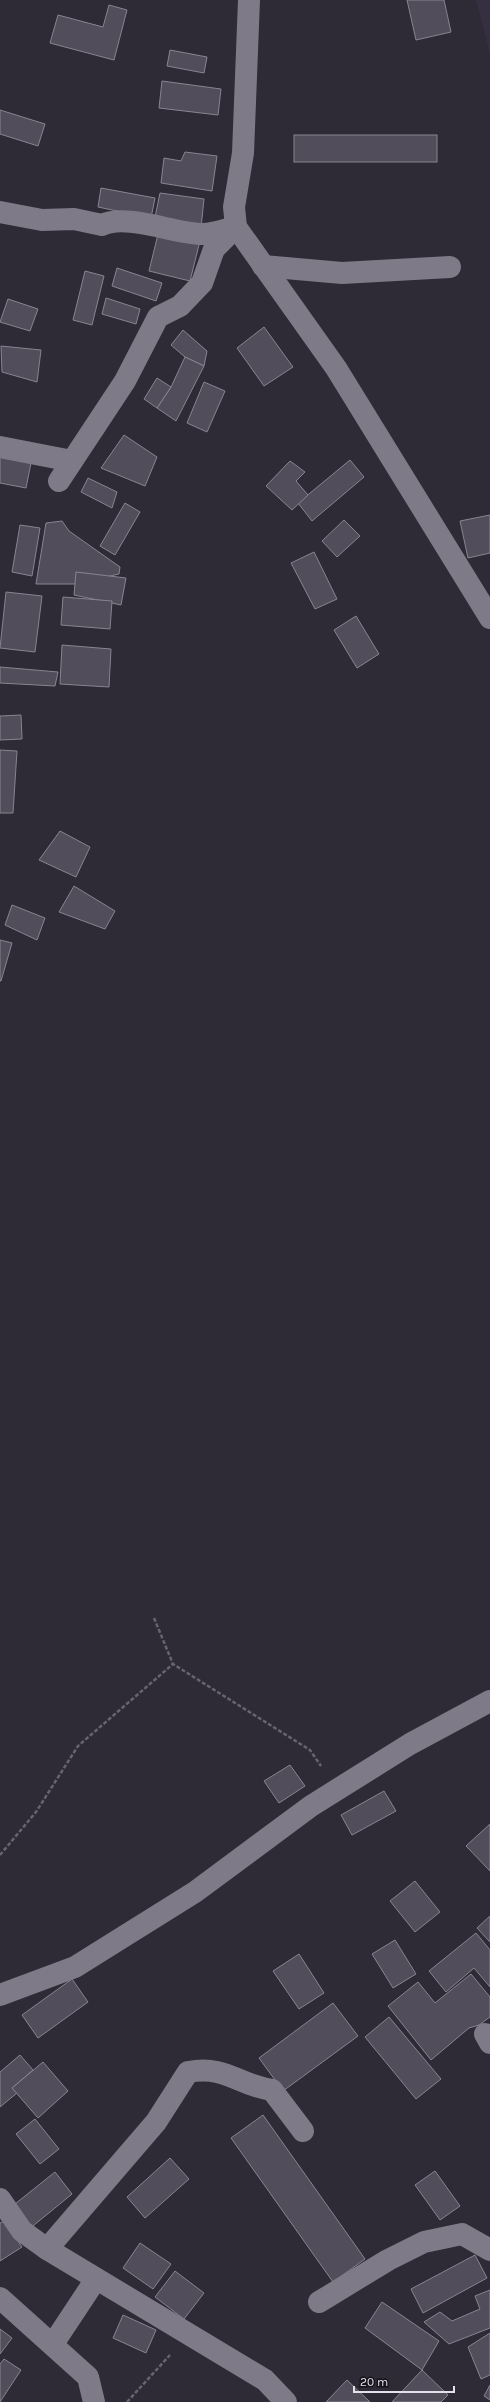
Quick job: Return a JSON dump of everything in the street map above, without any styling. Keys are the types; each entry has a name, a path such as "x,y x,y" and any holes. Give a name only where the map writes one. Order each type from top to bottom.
{"street":[{"path":"249,0 243,154 234,207 236,227 336,368 490,618"},
{"path":"0,212 42,220 74,219 102,225 108,222 146,224 203,234 236,227"},
{"path":"59,481 125,380 158,317 180,306 202,283 214,249 236,227"},
{"path":"263,266 342,273 450,267"},
{"path":"0,447 72,461"},
{"path":"0,1995 75,1967 196,1892 310,1806 410,1744 490,1701"},
{"path":"48,2249 156,2122 188,2072 206,2068 227,2073 257,2088 272,2090 303,2130"},
{"path":"0,2199 22,2231 96,2279 265,2380 286,2402"},
{"path":"319,2302 388,2260 424,2242 462,2234 490,2250"},
{"path":"53,2344 96,2279"},
{"path":"0,2298 88,2377 94,2402"}],"path":[{"path":"154,1618 173,1664 310,1750 337,1789"},
{"path":"0,1855 36,1812 78,1746 173,1664"},
{"path":"127,2402 188,2333"}],"shaded area":[{"path":"476,0 490,0 490,54"}],"building":[{"path":"407,0 444,0 451,32 416,40"},
{"path":"109,5 127,10 114,60 50,43 58,15 103,27"},
{"path":"170,50 207,57 204,73 167,66"},
{"path":"162,81 221,89 218,115 159,108"},
{"path":"0,110 45,124 38,146 0,134"},
{"path":"294,135 437,135 437,162 294,162"},
{"path":"185,152 217,156 212,191 161,183 164,158 181,161"},
{"path":"101,188 155,198 151,218 98,207"},
{"path":"160,193 204,199 201,228 154,222"},
{"path":"159,230 200,241 190,281 149,271"},
{"path":"117,268 162,283 156,301 112,286"},
{"path":"85,271 104,276 92,325 73,320"},
{"path":"106,298 140,309 136,324 102,314"},
{"path":"8,299 38,309 30,331 0,322"},
{"path":"264,327 293,367 264,386 237,348"},
{"path":"183,330 207,351 204,366 185,357 171,345"},
{"path":"1,346 41,350 37,382 2,372"},
{"path":"185,357 204,366 176,421 157,408 171,387"},
{"path":"157,378 171,387 157,408 144,399"},
{"path":"204,382 225,391 207,432 187,423"},
{"path":"124,435 157,457 145,486 101,468"},
{"path":"0,457 31,463 26,488 0,483"},
{"path":"350,460 364,477 312,521 298,503"},
{"path":"290,461 305,472 296,481 308,495 292,510 266,486"},
{"path":"88,478 117,492 112,508 81,492"},
{"path":"125,503 140,512 115,555 100,546"},
{"path":"490,515 490,553 468,558 460,521"},
{"path":"344,520 360,536 337,557 322,541"},
{"path":"62,521 69,531 120,567 119,574 75,584 36,584 46,523"},
{"path":"20,525 40,528 32,576 12,572"},
{"path":"314,552 337,599 315,609 291,563"},
{"path":"76,572 126,578 121,605 74,595"},
{"path":"6,592 42,596 35,652 0,648"},
{"path":"63,597 112,601 110,629 61,625"},
{"path":"356,616 379,654 357,668 334,630"},
{"path":"62,645 111,649 109,687 60,684"},
{"path":"0,667 58,672 55,686 0,683"},
{"path":"21,715 22,739 0,740 0,716"},
{"path":"0,750 17,751 13,813 0,813"},
{"path":"60,831 90,847 76,877 39,860"},
{"path":"74,886 115,911 105,929 59,912"},
{"path":"12,905 45,918 37,940 5,925"},
{"path":"0,940 12,943 1,981 0,981"},
{"path":"290,1765 305,1786 279,1803 264,1781"},
{"path":"384,1791 396,1811 352,1835 341,1815"},
{"path":"490,1824 490,1871 466,1846"},
{"path":"415,1881 440,1912 415,1932 390,1901"},
{"path":"490,1916 490,1942 477,1928"},
{"path":"476,1933 490,1950 490,1987 474,1968 446,1992 429,1971"},
{"path":"395,1940 416,1974 393,1988 372,1954"},
{"path":"299,1954 324,1993 299,2009 273,1971"},
{"path":"471,1974 490,1997 490,2017 479,2025 469,2028 431,2060 388,2006 418,1982 435,2003"},
{"path":"72,1979 88,2002 38,2038 22,2015"},
{"path":"333,2003 358,2036 283,2091 259,2058"},
{"path":"389,2017 441,2079 416,2099 365,2037"},
{"path":"20,2055 33,2070 12,2088 17,2093 0,2107 0,2072"},
{"path":"43,2062 68,2091 38,2118 12,2088"},
{"path":"263,2115 365,2259 333,2282 231,2138"},
{"path":"35,2119 59,2149 40,2164 16,2134"},
{"path":"170,2158 189,2179 145,2218 127,2197"},
{"path":"435,2171 460,2206 440,2220 415,2185"},
{"path":"55,2172 72,2194 28,2230 10,2208"},
{"path":"4,2221 22,2247 0,2261 0,2223"},
{"path":"140,2243 171,2264 153,2289 123,2268"},
{"path":"475,2255 487,2278 423,2313 411,2289"},
{"path":"175,2271 204,2293 184,2319 155,2297"},
{"path":"490,2290 490,2328 449,2344 424,2322 440,2312 452,2321 480,2309 475,2296"},
{"path":"382,2302 439,2341 422,2370 365,2328"},
{"path":"123,2315 156,2330 146,2353 113,2338"},
{"path":"0,2329 12,2338 0,2354"},
{"path":"490,2333 490,2375 481,2379 468,2347"},
{"path":"4,2359 21,2370 0,2402 0,2364"},
{"path":"422,2370 448,2395 441,2402 392,2402"},
{"path":"347,2380 370,2402 326,2402"},
{"path":"490,2385 490,2400 484,2396"}]}
